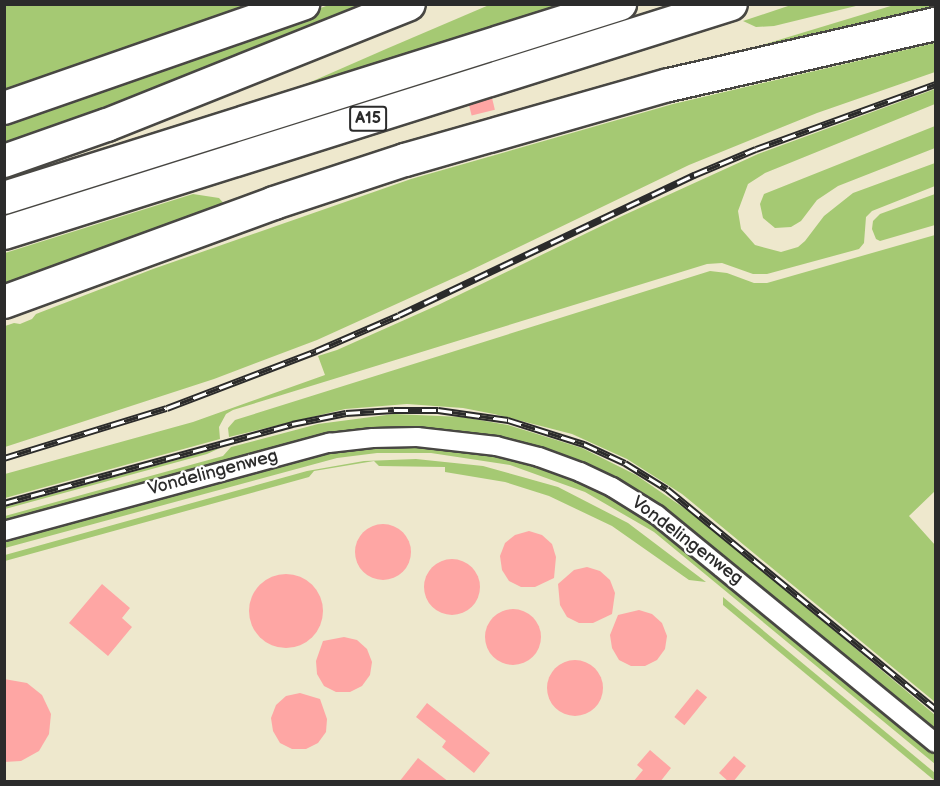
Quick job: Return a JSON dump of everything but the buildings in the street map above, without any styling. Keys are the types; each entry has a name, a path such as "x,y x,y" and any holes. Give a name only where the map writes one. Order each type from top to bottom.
{"highway":[{"path":"4,108 303,4"},
{"path":"4,161 107,125 409,4"},
{"name":"A15","path":"4,198 620,4"},
{"name":"A15","path":"4,233 731,4"},
{"path":"8,302 274,203 449,147 669,85 936,24"}],"street":[{"name":"Vondelingenweg","path":"5,530 328,443 417,437 496,446 547,459 580,472 612,487 657,514 936,743"}],"green space":[{"path":"794,4 860,5 774,26 756,27 743,21"},
{"path":"4,5 263,5 154,43 5,90"},
{"path":"329,5 363,5 231,62 5,144 5,116"},
{"path":"489,5 577,5 290,91 386,49"},
{"path":"894,5 935,5 935,8 739,52"},
{"path":"935,43 935,72 817,113 689,165 467,272 317,340 214,379 5,447 5,326 20,324 32,319 36,314 153,269 411,179 673,104"},
{"path":"935,89 935,104 765,173 748,184 738,211 741,229 755,245 781,252 798,247 824,216 853,193 935,163 935,186 872,211 866,217 864,243 859,249 767,274 753,274 722,263 707,264 233,410 226,414 219,427 220,439 5,498 5,474 193,422 325,375 318,356 337,350 438,305 622,216 758,154"},
{"path":"935,126 935,148 838,186 817,200 801,221 791,227 775,228 763,218 760,204 764,194"},
{"path":"193,194 219,198 225,205 5,286 5,253"},
{"path":"935,194 935,225 880,241 876,239 872,229 873,221 880,214"},
{"path":"935,235 935,491 909,516 935,545 935,702 682,494 627,459 572,434 463,408 407,404 345,409 229,437 228,428 235,420 710,271 727,273 754,283 767,283"},
{"path":"394,414 462,417 508,425 582,448 636,475 703,521 935,715 935,733 668,512 600,472 504,439 453,431 417,429 5,523 5,516 223,456 231,447 318,424"},
{"path":"404,445 495,453 561,473 638,511 694,554 935,754 935,764 654,532 585,492 510,465 431,453 377,453 337,458 5,548 5,539 336,450"},
{"path":"220,448 207,454 5,509 5,507"},
{"path":"416,459 483,466 558,487 628,523 706,582 689,580 612,526 549,496 505,482 445,472 445,467 379,466 374,461 314,471 309,477 5,561 5,555 307,471 364,461"},
{"path":"723,597 935,773 935,781 723,605"}],"railway":[{"path":"4,458 167,408 316,351 399,315 694,175 756,149 936,84"},
{"path":"4,503 292,424 346,413 438,410 508,420 584,444 625,463 667,489 936,709"}]}
